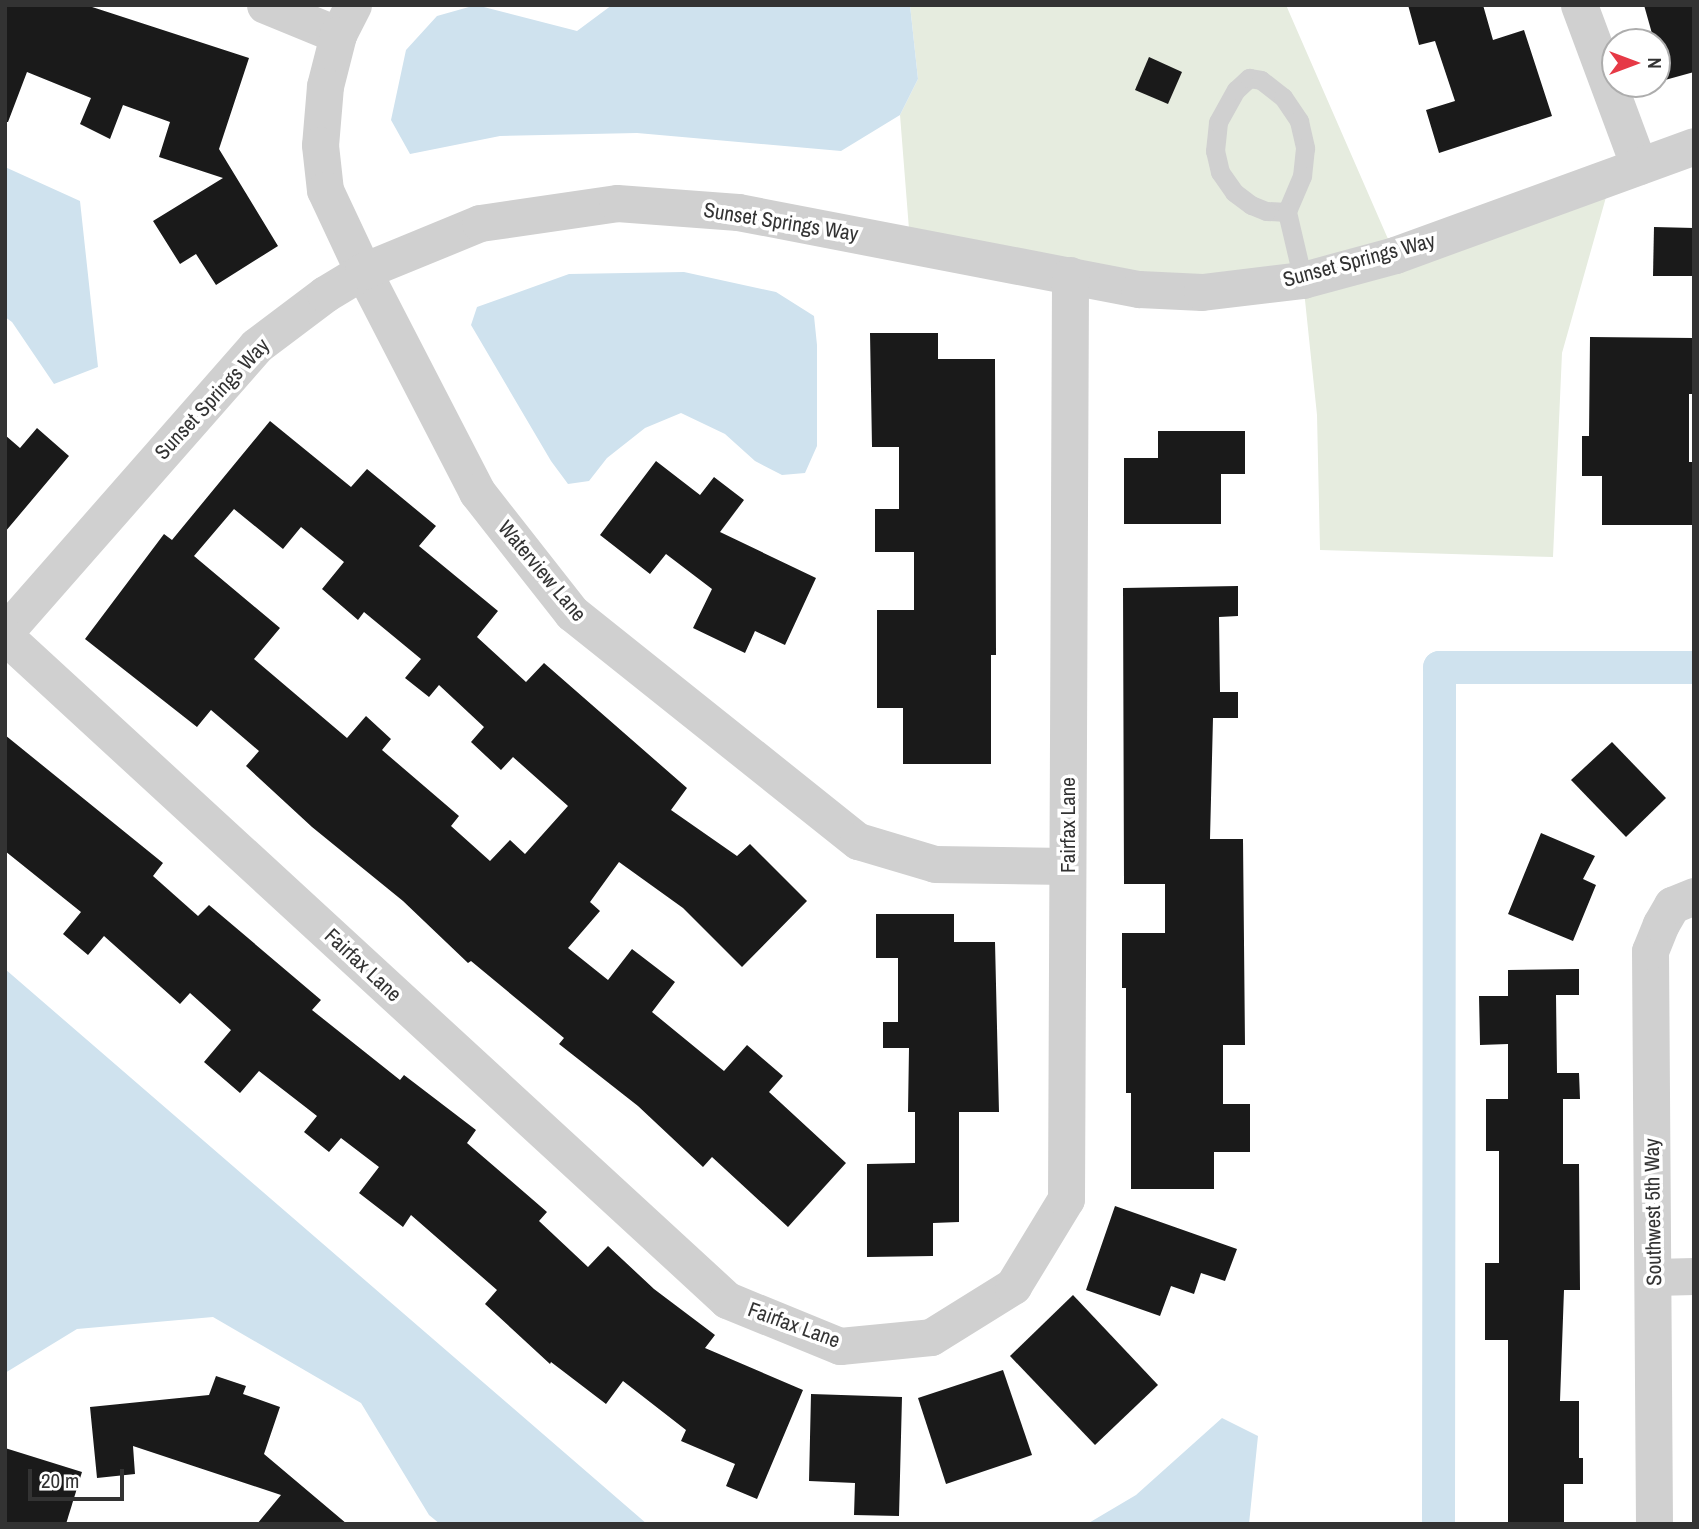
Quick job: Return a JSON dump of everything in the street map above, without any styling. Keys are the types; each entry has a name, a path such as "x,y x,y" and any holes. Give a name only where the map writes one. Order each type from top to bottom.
{"street":[{"path":"265,5 345,20"},
{"path":"1579,5 1639,166"},
{"name":"Waterview Lane","path":"345,20 325,86 320,145 325,190 363,271 477,492 572,613 858,841 935,864 1067,866"},
{"name":"Sunset Springs Way","path":"5,634 256,346 325,294 363,271 480,223 617,203 738,212 1139,289 1202,292 1303,280 1395,255 1694,146"},
{"name":"Fairfax Lane","path":"5,634 727,1300 841,1346 931,1337 1013,1286 1066,1199 1070,275"},
{"name":"Southwest 5th Way","path":"1654,1524 1650,951 1661,924 1683,900"},
{"path":"1654,1277 1694,1276"}],"lane":[{"path":"1287,212 1266,211 1251,205 1234,192 1220,172 1215,151 1218,122 1236,90 1249,78 1261,80 1283,97 1299,121 1305,148 1302,176 1287,212 1303,280"}],"shaded area":[{"path":"910,5 1286,5 1395,255 1612,176 1562,353 1553,557 1320,550 1317,415 1303,281 1202,292 910,242 900,115 918,79"}],"water":[{"path":"476,5 577,31 612,5 910,5 918,79 900,115 841,151 637,133 500,136 410,154 391,120 406,50 437,16"},
{"path":"5,167 80,201 98,367 54,384 12,322 5,317"},
{"path":"684,272 776,292 814,316 817,345 817,446 805,473 782,475 755,461 725,434 681,413 645,428 607,458 589,481 568,484 551,461 471,325 477,307 569,274"},
{"path":"5,969 647,1524 440,1524 429,1515 361,1403 213,1317 77,1329 5,1373"},
{"path":"1222,1418 1258,1436 1249,1524 1087,1524 1136,1495"}],"building":[{"path":"5,5 86,5 249,58 219,149 278,246 216,285 196,254 180,264 153,221 223,178 159,157 170,122 123,105 110,139 80,124 91,98 27,72 8,122 5,122"},
{"path":"1408,5 1483,5 1493,40 1524,30 1552,116 1439,153 1426,110 1455,101 1435,41 1419,45"},
{"path":"1644,5 1694,5 1694,72 1671,78 1671,28 1650,28"},
{"path":"1149,57 1182,72 1168,104 1135,90"},
{"path":"1654,227 1694,228 1694,276 1653,276"},
{"path":"870,333 938,333 938,359 995,359 996,655 991,655 991,764 903,764 903,708 877,708 877,610 914,610 914,552 875,552 875,509 899,509 899,447 872,447"},
{"path":"1590,337 1694,338 1694,394 1689,394 1689,462 1694,462 1694,525 1602,525 1602,476 1582,476 1582,436 1589,436"},
{"path":"270,421 351,487 367,469 436,526 419,546 498,611 477,637 526,682 544,663 687,788 671,810 737,856 750,844 807,901 742,967 683,908 619,862 590,902 600,911 568,948 608,980 632,949 675,982 652,1012 724,1071 747,1045 783,1076 769,1092 846,1163 788,1227 712,1157 703,1167 638,1106 559,1044 564,1038 471,961 468,963 403,901 312,827 246,766 259,751 211,710 197,727 85,639 164,534 172,540","holes":["234,509 283,549 301,527 344,562 322,589 358,620 364,612 421,659 405,678 429,697 439,685 484,727 471,742 501,770 513,757 568,806 525,854 510,840 490,861 451,826 459,816 382,750 391,739 366,716 347,738 254,659 280,628 194,556"]},
{"path":"37,428 69,456 5,532 5,435 20,448"},
{"path":"1158,431 1245,431 1245,474 1221,474 1221,524 1124,524 1124,458 1158,458"},
{"path":"656,461 700,495 714,477 744,500 720,532 816,578 785,645 755,631 745,653 693,628 712,589 666,554 650,574 600,535"},
{"path":"1238,586 1238,616 1219,617 1220,692 1238,692 1238,718 1213,718 1210,839 1243,839 1245,1045 1223,1045 1223,1104 1250,1104 1250,1152 1214,1152 1214,1189 1131,1189 1131,1093 1126,1093 1126,988 1122,988 1122,933 1165,933 1165,884 1124,884 1123,588"},
{"path":"5,735 163,863 153,876 198,916 209,905 321,1000 312,1010 400,1080 404,1075 476,1130 467,1143 547,1212 539,1221 588,1267 608,1246 654,1289 715,1335 705,1348 803,1390 757,1499 726,1486 735,1464 681,1441 686,1430 623,1381 606,1404 551,1362 550,1364 485,1304 497,1290 411,1215 403,1227 359,1193 379,1167 341,1138 329,1152 304,1132 317,1116 259,1071 240,1093 204,1062 231,1030 190,993 180,1004 104,936 88,955 63,934 81,912 5,851"},
{"path":"1612,742 1666,798 1626,837 1571,780"},
{"path":"1541,833 1595,856 1583,879 1596,885 1573,941 1508,914"},
{"path":"876,914 954,914 954,942 995,942 999,1112 959,1112 959,1222 933,1223 933,1256 867,1257 867,1164 915,1163 915,1112 908,1112 909,1048 883,1048 883,1022 898,1022 898,958 876,958"},
{"path":"1579,969 1579,995 1556,995 1557,1073 1579,1073 1580,1099 1563,1099 1563,1164 1579,1164 1580,1290 1564,1290 1560,1401 1579,1401 1579,1458 1583,1458 1583,1484 1564,1484 1564,1524 1508,1524 1508,1340 1485,1340 1485,1263 1499,1263 1499,1151 1486,1151 1486,1099 1508,1099 1508,1044 1480,1045 1479,996 1508,996 1508,970"},
{"path":"1115,1206 1237,1249 1225,1281 1201,1273 1194,1294 1171,1286 1160,1316 1086,1290"},
{"path":"1073,1295 1158,1385 1095,1445 1010,1356"},
{"path":"1003,1370 1032,1455 946,1484 918,1398"},
{"path":"216,1376 246,1386 243,1394 280,1407 264,1454 347,1524 257,1524 281,1495 133,1446 135,1474 97,1478 90,1407 209,1395"},
{"path":"811,1394 902,1397 899,1516 854,1515 855,1483 809,1481"},
{"path":"5,1448 82,1472 66,1524 5,1524"}],"waterway":[{"path":"1438,1524 1439,667 1694,667"}]}
